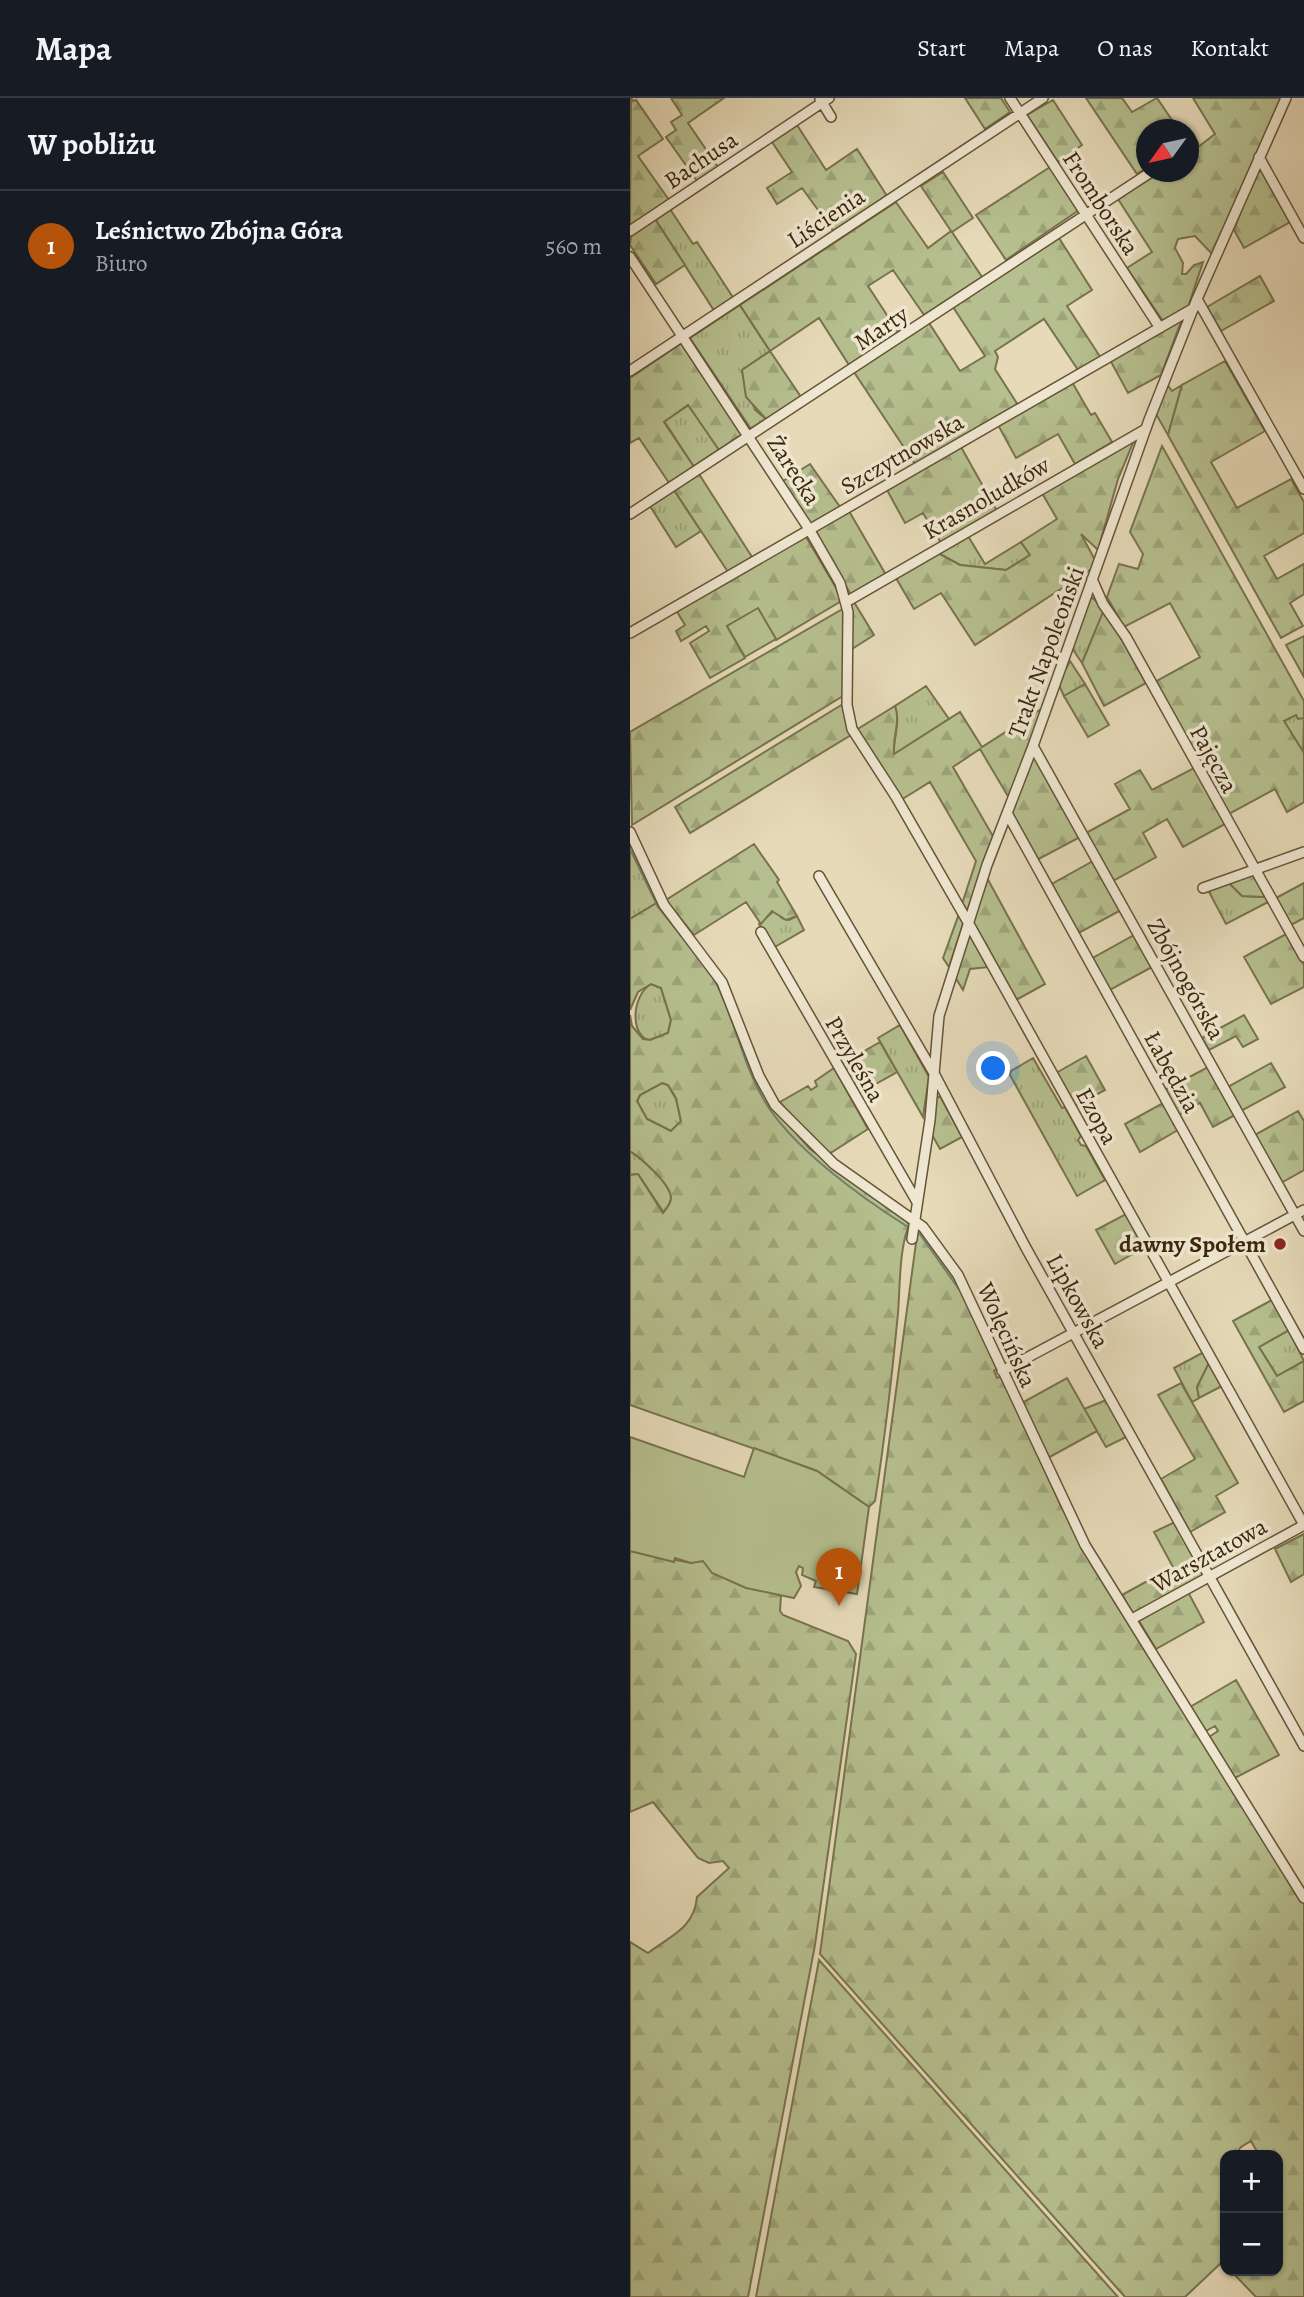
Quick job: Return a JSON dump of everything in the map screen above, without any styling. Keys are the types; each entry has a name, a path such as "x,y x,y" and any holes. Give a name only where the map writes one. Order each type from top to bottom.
{"street":[{"name":"Fromborska","path":"1010,98 1160,328"},
{"name":"Liścienia","path":"630,371 1043,98"},
{"name":"Trakt Napoleoński","path":"912,1239 939,1016 1006,813 1033,746 1146,429 1195,304 1286,98"},
{"path":"823,100 831,117"},
{"name":"Bachusa","path":"630,231 823,100"},
{"path":"1259,157 1304,238"},
{"name":"Marty","path":"630,514 847,374 1136,182"},
{"name":"Żarecka","path":"630,257 809,529 846,602 849,639 847,705 852,729"},
{"path":"1195,304 1304,489"},
{"name":"Szczytnowska","path":"630,633 1160,328 1195,304"},
{"name":"Krasnoludków","path":"846,602 1146,429"},
{"name":"Pajęcza","path":"1093,579 1103,604 1126,637 1304,957"},
{"name":"Ezopa","path":"852,729 896,797 970,924 1304,1525"},
{"name":"Zbójnogórska","path":"1033,746 1299,1212 1304,1231"},
{"name":"Łabędzia","path":"1006,813 1304,1349"},
{"name":"Wolęcińska","path":"630,832 664,905 722,982 759,1076 775,1105 822,1155 929,1233 958,1275 1068,1514 1304,1898"},
{"path":"1203,888 1304,852"},
{"name":"Lipkowska","path":"819,876 934,1074 1304,1746"},
{"name":"Przyleśna","path":"761,932 917,1202"},
{"path":"1002,1371 1299,1212"},
{"name":"Warsztatowa","path":"1132,1619 1304,1525"}],"green space":[{"path":"631,98 636,100 663,139 638,156 669,200 630,226"},
{"path":"671,98 724,98 688,123 718,167 697,181 666,137 676,130 671,122 682,115"},
{"path":"965,98 1001,98 1010,112 985,129"},
{"path":"1086,98 1122,98 1132,112 1157,98 1171,119 1136,119 1136,173"},
{"path":"1193,98 1283,98 1256,159 1290,222 1244,248 1234,230 1244,202 1214,256 1195,236 1178,239 1175,248 1183,263 1182,274 1203,262 1188,307 1163,321 1127,268 1152,252 1118,199 1145,182 1199,182 1199,146 1215,134"},
{"path":"1053,100 1082,145 1058,162 1027,115"},
{"path":"797,125 826,170 857,149 887,196 834,232 802,188 777,204 767,188 792,172 772,142"},
{"path":"1050,167 1079,210 1006,260 976,215"},
{"path":"943,172 973,218 952,232 982,277 924,315 893,270 868,286 898,332 849,365 819,318 770,351 740,305 896,202 928,248 951,231 921,186"},
{"path":"670,209 693,244 697,242 734,299 715,312 655,219"},
{"path":"655,219 685,265 656,284 630,245 631,236"},
{"path":"1059,238 1092,290 1067,306 1101,358 1078,370 1044,319 995,351 998,357 995,369 1018,405 915,464 854,372 929,323 960,371 985,356 953,307"},
{"path":"1260,276 1274,301 1221,331 1207,307"},
{"path":"740,305 770,351 742,371 755,410 766,419 751,429 690,338"},
{"path":"1182,319 1161,375 1128,393 1110,360"},
{"path":"682,343 744,435 719,450 688,405 664,422 694,467 669,483 639,438 630,443 630,378"},
{"path":"770,351 801,397 766,419 746,397 742,370"},
{"path":"1225,361 1265,431 1211,462 1237,508 1291,479 1304,502 1304,533 1264,556 1277,579 1304,564 1304,594 1290,603 1303,626 1281,638 1168,435 1182,385"},
{"path":"1072,382 1091,415 1095,413 1112,442 1075,464 1058,434 1016,458 998,425"},
{"path":"1167,384 1172,391 1182,385 1168,435 1156,414"},
{"path":"689,405 719,450 694,467 664,421"},
{"path":"1135,438 1118,479 1098,550 1081,534 1095,560 1093,568 975,645 941,593 914,609 896,578 938,553 960,565 1006,570 1030,555 1021,542 1057,519 1042,493"},
{"path":"1162,446 1304,701 1304,718 1298,719 1296,715 1284,721 1304,753 1304,802 1287,812 1275,789 1229,814 1155,682 1200,657 1170,603 1124,627 1107,597 1119,564 1138,569 1143,554 1130,532"},
{"path":"961,447 997,511 941,543 923,513 905,523 887,490"},
{"path":"810,464 840,507 811,524 783,481"},
{"path":"699,474 752,557 728,572 674,490"},
{"path":"674,490 701,531 676,547 650,506"},
{"path":"849,511 886,575 851,595 815,531"},
{"path":"805,535 843,600 776,640 758,609 727,626 745,658 710,678 690,643 709,631 706,626 681,641 676,631 685,625 676,610"},
{"path":"968,536 985,564 1021,542 1030,555 1006,570 960,565 938,553"},
{"path":"1093,598 1106,612 1103,613 1082,663 1072,648 1089,599"},
{"path":"854,602 874,635 852,649 850,605"},
{"path":"846,607 843,696 632,825 630,732"},
{"path":"758,608 776,639 745,657 727,626"},
{"path":"1103,612 1106,612 1146,683 1104,706 1082,663"},
{"path":"1304,636 1304,677 1286,645"},
{"path":"1070,661 1085,684 1064,696 1058,683"},
{"path":"1085,684 1109,725 1088,737 1064,696"},
{"path":"926,686 949,719 894,755 897,718 895,706"},
{"path":"843,704 851,735 690,833 675,807"},
{"path":"895,706 897,718 894,754 960,712 982,747 1043,708 1009,798 980,749 953,767 994,838 967,912 962,904 976,861 930,782 901,800 856,730"},
{"path":"1296,714 1298,718 1304,718 1303,754 1284,721"},
{"path":"1032,752 1080,837 1037,860 1010,812"},
{"path":"1194,768 1225,824 1183,847 1167,819 1143,833 1156,857 1113,881 1086,833 1130,809 1115,784 1140,770 1152,790"},
{"path":"630,839 660,901 630,919"},
{"path":"754,844 779,880 777,882 797,916 786,920 772,911 761,924 746,902 694,935 666,900"},
{"path":"1093,861 1121,910 1077,934 1050,885"},
{"path":"1251,871 1265,897 1242,896 1227,881"},
{"path":"986,876 1045,984 1016,1000 973,922"},
{"path":"1227,881 1242,896 1265,897 1268,902 1226,924 1207,888"},
{"path":"1304,883 1304,918 1291,925 1276,898"},
{"path":"660,901 712,968 774,1108 810,1149 911,1222 902,1253 898,1313 879,1477 875,1501 869,1507 817,1471 630,1405 630,1175 638,1174 663,1213 671,1198 661,1179 630,1151 630,1015 632,1026 643,1039 650,1040 668,1033 671,1020 661,988 651,984 638,992 630,1010 630,919","holes":["662,1083 668,1085 676,1098 681,1121 671,1131 647,1119 637,1101 640,1095"]},
{"path":"775,910 782,918 789,920 797,916 804,930 773,948 759,924"},
{"path":"959,914 964,921 949,967 943,958"},
{"path":"970,932 989,967 970,969 963,990 955,977"},
{"path":"1286,934 1304,965 1304,987 1271,1004 1244,957"},
{"path":"1134,935 1152,967 1108,991 1091,959"},
{"path":"651,984 661,988 671,1020 668,1033 650,1040 639,1032 636,1015 640,997"},
{"path":"1244,1015 1258,1039 1243,1047 1236,1036 1209,1050 1202,1038"},
{"path":"900,1025 929,1077 923,1117 878,1038"},
{"path":"880,1042 897,1072 856,1095 840,1065"},
{"path":"1086,1056 1105,1090 1075,1106 1056,1073"},
{"path":"1033,1058 1081,1136 1078,1140 1081,1145 1086,1146 1105,1180 1077,1196 1010,1075 1011,1071"},
{"path":"1271,1063 1285,1087 1241,1111 1228,1087"},
{"path":"1208,1067 1235,1115 1213,1127 1200,1103 1179,1115 1165,1090"},
{"path":"834,1068 868,1129 829,1154 814,1143 780,1102 808,1086 811,1090 817,1086 815,1081"},
{"path":"662,1083 668,1085 676,1099 681,1121 671,1131 647,1119 637,1101 640,1095"},
{"path":"940,1096 962,1137 940,1149 931,1133 936,1099"},
{"path":"1163,1103 1178,1130 1140,1152 1125,1124"},
{"path":"1298,1111 1304,1121 1304,1170 1281,1183 1255,1135"},
{"path":"630,1151 648,1165 670,1192 671,1198 664,1213 638,1174 630,1175"},
{"path":"1126,1214 1145,1247 1115,1264 1096,1230"},
{"path":"918,1228 965,1292 998,1367 994,1371 997,1378 1002,1376 1061,1506 1095,1568 1304,1901 1304,2297 1256,2297 1236,2276 1283,2276 1283,2150 1256,2150 1251,2141 1239,2150 1220,2150 1220,2264 1185,2297 1125,2297 820,1954"},
{"path":"1272,1300 1289,1330 1259,1347 1277,1376 1304,1361 1304,1401 1284,1412 1233,1321"},
{"path":"1289,1330 1304,1361 1277,1376 1259,1347"},
{"path":"1204,1352 1209,1363 1197,1387 1199,1398 1192,1402 1174,1368"},
{"path":"1209,1363 1222,1386 1199,1398 1197,1387"},
{"path":"1067,1378 1097,1431 1046,1459 1020,1404"},
{"path":"1181,1383 1238,1483 1216,1496 1225,1512 1190,1532 1161,1479 1195,1459 1158,1395"},
{"path":"1106,1400 1126,1437 1106,1447 1084,1409"},
{"path":"630,1437 744,1477 754,1448 817,1471 869,1507 857,1594 814,1587 816,1581 802,1575 803,1568 799,1566 796,1572 801,1586 794,1598 746,1588 712,1573 703,1561 691,1563 675,1558 674,1562 630,1551"},
{"path":"1175,1522 1204,1576 1133,1614 1122,1595 1173,1567 1154,1532"},
{"path":"1304,1534 1304,1574 1291,1582 1275,1549"},
{"path":"630,1551 691,1563 701,1560 781,1596 780,1611 783,1615 848,1641 856,1654 815,1945 748,2297 630,2297 630,1942 648,1953 673,1936 687,1924 697,1897 729,1868 723,1861 709,1863 698,1858 653,1802 630,1812"},
{"path":"1188,1592 1204,1622 1156,1649 1139,1621"},
{"path":"1236,1680 1279,1755 1235,1778 1209,1737 1218,1731 1215,1726 1206,1731 1190,1707"},
{"path":"819,1960 1118,2297 756,2297"}],"waterway":[{"path":"630,849 658,907 698,957"},
{"path":"712,975 756,1085 776,1118 791,1136 829,1170 908,1227"},
{"path":"919,1233 961,1292"}],"place":[{"name":"dawny Społem","path":"1280,1244"},
{"name":"Leśnictwo Zbójna Góra","path":"839,1606"}]}
